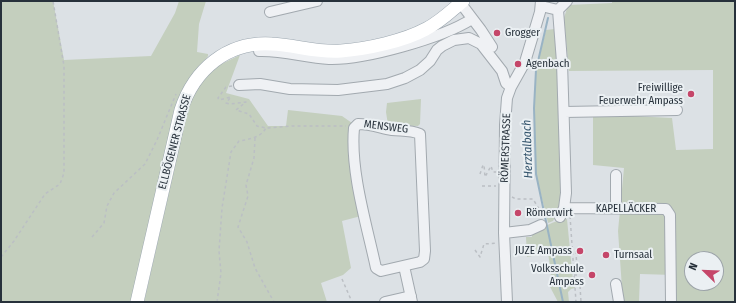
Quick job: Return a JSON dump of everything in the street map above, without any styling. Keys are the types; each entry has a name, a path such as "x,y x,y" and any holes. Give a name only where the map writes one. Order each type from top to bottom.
{"main road":[{"name":"ELLBÖGENER STRASSE","path":"138,302 181,110 192,83 209,64 229,52 258,44 273,44 330,51 350,50 408,37 426,29 461,2"}],"street":[{"path":"270,12 317,1"},
{"path":"562,213 566,192 564,112 558,10 567,1"},
{"path":"461,2 492,47"},
{"path":"541,4 558,10"},
{"name":"RÖMERSTRASSE","path":"507,302 505,238 505,125 507,98 511,87 526,62 541,4"},
{"path":"259,51 271,50 330,59 348,58 403,46 446,31 472,19"},
{"path":"239,85 260,84 290,89 338,90 387,84 405,78 420,70 430,61 437,50 448,43 469,38 481,44 502,70 506,83 511,87"},
{"path":"564,112 677,110"},
{"name":"MENSWEG","path":"358,124 368,124 394,130 411,130 420,134 425,251 424,259 420,262 404,266 381,271 376,268 357,172 353,136 354,128 358,124"},
{"path":"616,175 616,208"},
{"name":"KAPELLÄCKER","path":"562,213 616,208 666,209 670,215 671,302"},
{"path":"505,238 541,225"},
{"path":"385,302 412,299 404,266"},
{"path":"616,284 618,302"}],"path":[{"path":"1,257 14,242 45,194 62,180 64,173 64,66 53,1"},
{"path":"239,85 226,87 218,98 219,100 231,97 226,103 230,104 246,102 236,110 249,114 257,126 266,128 293,126 356,126"},
{"path":"92,237 104,223 107,206 114,194 145,164 177,93"},
{"path":"217,302 221,274 219,251 222,208 231,152 239,141 255,138 263,133 266,128"},
{"path":"255,138 254,158 246,185 248,196 238,227 247,242 255,268 274,302"},
{"path":"480,174 483,165 485,177 491,166 493,172 505,173"},
{"path":"482,186 505,186 513,198 535,200 539,209 541,225"},
{"path":"562,213 570,216 574,279 576,302 581,302 580,286 583,286 583,279 574,279"},
{"path":"475,250 480,257 484,244 505,238"},
{"path":"574,275 577,275 576,249"},
{"path":"342,279 352,302"}],"green space":[{"path":"1,1 53,1 64,60 151,56 175,13 179,1 206,1 199,24 197,52 208,54 208,56 179,98 155,201 137,302 1,302"},
{"path":"612,1 735,1 735,302 674,302 674,275 640,274 639,302 623,302 618,231 624,168 593,165 593,114 672,118 676,150 713,149 713,70 569,71 564,18 568,5 612,3"},
{"path":"555,29 560,68 561,206 553,221 548,223 536,174 534,108 536,70 546,30"},
{"path":"240,55 226,93 249,99 268,126 286,126 288,110 342,116 352,123 361,216 342,221 351,268 343,275 321,283 327,302 144,302 188,108 198,86 213,68"},
{"path":"421,99 420,124 418,126 388,125 386,112 387,103"},
{"path":"567,219 575,288 568,292 569,302 558,302 549,285 551,273 548,253 527,257 526,237 532,237 531,232 553,222"}],"waterway":[{"name":"Herztalbach","path":"548,18 536,70 534,108 536,174 563,302"}],"place":[{"name":"Grogger","path":"497,33"},
{"name":"Agenbach","path":"518,64"},
{"name":"Freiwillige Feuerwehr Ampass","path":"691,94"},
{"name":"Römerwirt","path":"518,213"},
{"name":"JUZE Ampass","path":"580,251"},
{"name":"Turnsaal","path":"606,255"},
{"name":"Volksschule Ampass","path":"592,275"}]}
